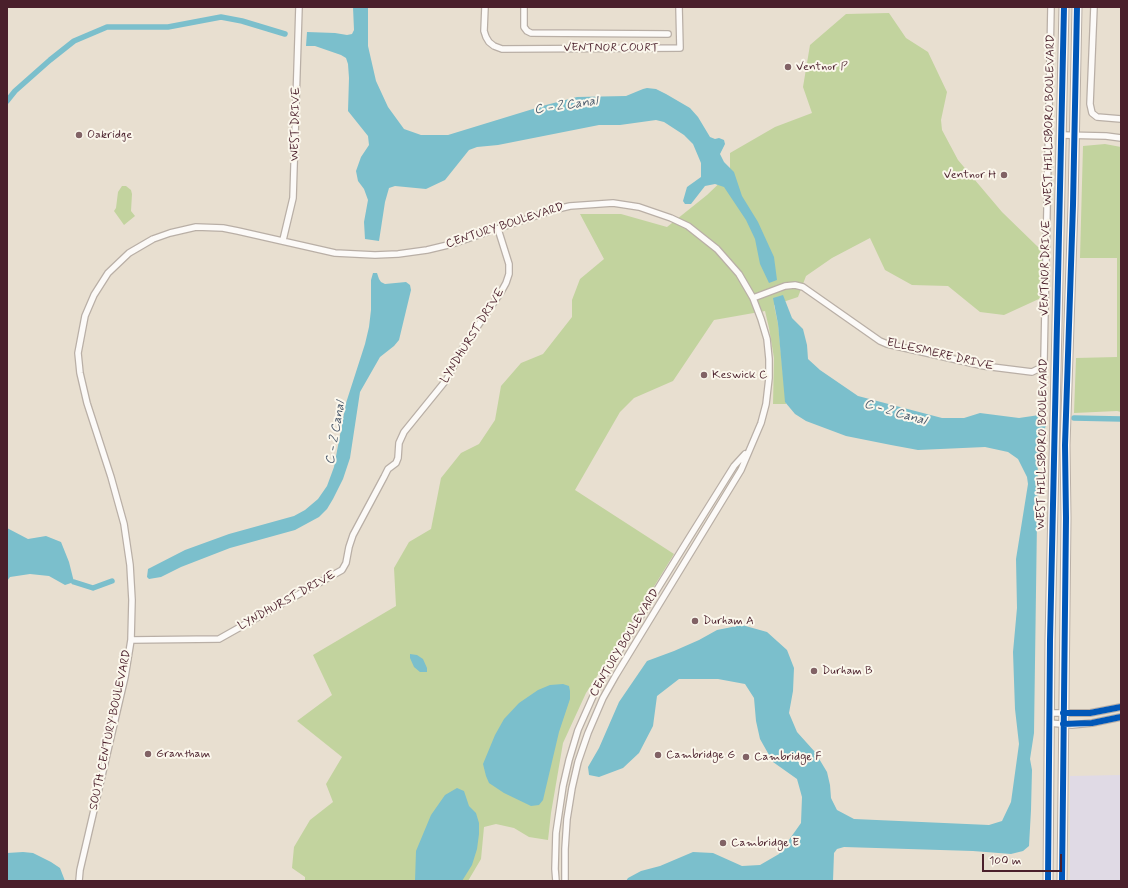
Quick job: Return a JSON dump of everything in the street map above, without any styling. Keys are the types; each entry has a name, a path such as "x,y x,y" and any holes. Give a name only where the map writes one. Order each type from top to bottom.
{"main road":[{"name":"WEST HILLSBORO BOULEVARD","path":"1048,881 1053,483 1064,7"},
{"name":"WEST HILLSBORO BOULEVARD","path":"1062,881 1062,724 1066,518 1065,439 1072,264 1077,7"},
{"path":"1053,483 1058,489 1061,514 1066,518"}],"street":[{"name":"WEST DRIVE","path":"283,240 293,198 299,7"},
{"name":"VENTNOR COURT","path":"484,7 484,31 486,37 494,46 502,49 680,48 679,7"},
{"path":"524,7 524,27 531,34 668,34"},
{"name":"VENTNOR DRIVE","path":"1044,360 1051,7"},
{"path":"1094,7 1090,104 1092,113 1097,117 1121,119"},
{"path":"1061,135 1106,136 1121,138"},
{"name":"CENTURY BOULEVARD","path":"208,227 223,228 283,240 311,248 346,254 398,254 439,247 553,210 570,206 613,203 639,207 671,218 688,226 717,250 739,274 753,298 767,339 769,359 767,398 762,423 748,451 741,470 603,698 588,733 578,762 572,788 567,819 565,881"},
{"name":"SOUTH CENTURY BOULEVARD","path":"79,881 125,677 131,640 132,600 130,565 124,524 111,477 87,403 80,373 78,352 82,328 89,305 101,283 118,262 129,253 153,239 170,233 192,228 208,227"},
{"name":"LYNDHURST DRIVE","path":"131,640 219,639 342,570 346,563 353,535 388,469 396,463 398,458 399,443 404,432 447,379 464,346 502,292 509,274 509,264 498,229"},
{"name":"ELLESMERE DRIVE","path":"753,298 785,286 795,285 803,287 875,338 887,344 984,366 1024,371 1036,371 1040,368 1044,360"},
{"name":"CENTURY BOULEVARD","path":"556,881 556,833 562,786 578,730 594,694 734,466 748,451"},
{"path":"1049,713 1090,713 1121,707"},
{"path":"1049,723 1092,723 1121,718"}],"shaded area":[{"path":"1121,775 1121,881 1070,881 1070,776"}],"green space":[{"path":"889,13 906,38 928,52 947,92 941,120 942,130 958,160 1002,212 1038,247 1042,247 1041,298 1004,315 980,312 948,286 912,285 885,270 870,238 832,258 806,276 798,297 774,305 778,324 786,404 773,404 774,358 765,311 714,320 673,381 634,398 620,412 575,490 674,554 586,693 563,743 548,840 529,837 514,828 496,824 484,827 481,859 468,881 305,881 305,877 292,868 294,847 310,820 333,802 326,784 342,757 297,721 332,695 313,655 396,606 394,568 409,542 431,529 441,478 461,453 479,444 495,420 501,386 521,363 543,354 572,317 572,300 580,279 604,259 580,214 621,214 667,227 707,195 730,173 730,153 775,127 812,113 803,87 810,45 846,14"},
{"path":"1105,144 1121,147 1121,412 1074,413 1076,358 1117,357 1117,258 1080,258 1083,146"},
{"path":"122,186 126,186 131,190 131,211 135,216 124,225 114,211 116,208 118,192"}],"water":[{"path":"353,7 368,7 368,46 376,81 388,107 404,129 421,135 448,135 577,97 626,96 647,88 656,89 690,108 698,117 710,137 724,140 725,144 720,154 724,162 734,172 742,196 758,222 774,257 777,280 769,283 760,264 755,239 746,220 724,187 715,184 705,186 691,204 685,204 683,201 687,187 701,177 701,163 693,144 684,135 664,122 656,120 620,125 599,125 498,145 477,147 469,150 445,180 426,189 395,186 389,188 385,202 379,241 365,239 364,222 368,200 364,189 358,181 356,171 361,157 369,145 368,136 348,111 348,64 346,58 341,55 315,46 306,46 307,32 347,35 352,34 354,30"},
{"path":"373,273 377,273 381,282 385,284 406,282 410,285 411,290 399,340 380,357 360,392 350,458 343,479 327,509 319,517 295,530 230,548 181,567 161,577 149,579 147,577 148,569 185,550 229,534 294,516 305,510 318,499 327,486 334,467 346,403 365,344 371,310 371,280"},
{"path":"783,295 792,318 803,329 807,345 808,359 820,370 858,396 942,418 964,418 980,413 1019,418 1046,414 1046,426 1040,438 1038,449 1034,733 1030,759 1032,770 1029,846 1023,851 1011,854 973,851 844,847 837,849 834,853 833,881 626,881 628,878 641,871 660,866 693,852 713,853 742,866 760,865 779,854 801,823 802,797 797,779 773,762 760,739 756,721 754,698 745,684 718,679 679,679 657,696 653,726 639,753 623,768 599,777 589,775 588,767 599,748 619,702 647,661 699,640 717,630 742,625 767,632 787,650 794,668 793,691 789,713 797,732 815,752 827,772 831,798 837,810 854,819 989,825 1002,821 1011,802 1019,744 1015,709 1013,652 1017,608 1016,559 1028,484 1027,477 1018,459 1008,452 985,447 918,450 846,436 806,421 795,414 785,402 778,324 773,298"},
{"path":"7,528 28,539 46,536 61,542 69,562 74,582 65,585 49,576 30,574 10,577 7,581"},
{"path":"410,654 417,655 423,659 427,672 420,672 414,667"},
{"path":"563,684 569,686 570,699 559,732 543,800 539,805 531,806 504,793 489,783 483,764 495,735 504,719 519,703 538,690 550,685"},
{"path":"457,788 464,791 469,806 476,813 479,823 477,849 472,865 462,881 415,881 416,851 431,815 445,795"},
{"path":"7,853 33,853 60,868 65,881 7,881"}],"waterway":[{"path":"7,101 15,91 74,41 107,27 168,27 221,17 242,21 285,34"},
{"name":"C - 2 Canal","path":"1074,418 1121,419"},
{"name":"C - 2 Canal","path":"74,582 93,588 112,581"}],"cycle path":[{"path":"1048,881 1050,640 1064,7"},
{"path":"1062,881 1066,518 1065,445 1073,205 1077,7"},
{"path":"1063,713 1090,713 1121,707"},
{"path":"1063,724 1092,723 1121,717"}],"place":[{"name":"Ventnor P","path":"788,67"},
{"name":"Oakridge","path":"79,135"},
{"name":"Ventnor H","path":"1004,175"},
{"name":"Keswick C","path":"704,375"},
{"name":"Durham A","path":"695,621"},
{"name":"Durham B","path":"814,671"},
{"name":"Grantham","path":"148,754"},
{"name":"Cambridge G","path":"658,755"},
{"name":"Cambridge F","path":"746,757"},
{"name":"Cambridge E","path":"723,843"}]}
